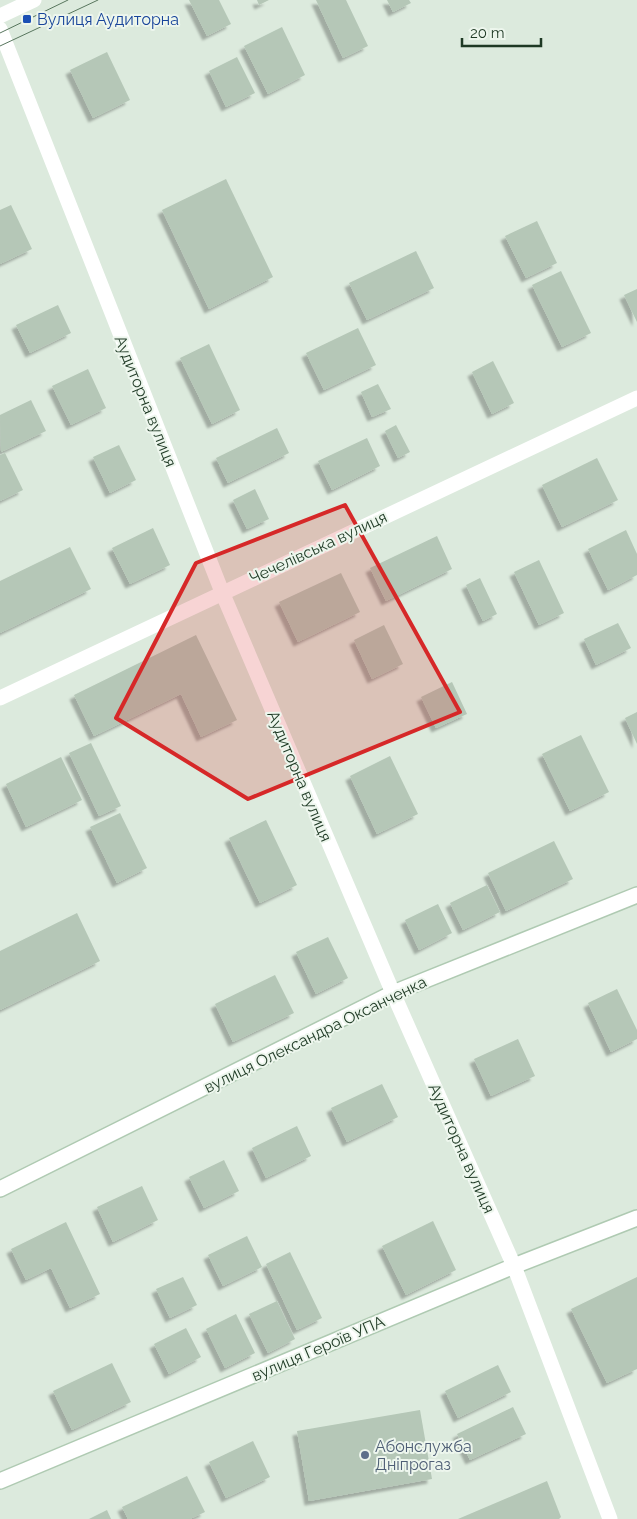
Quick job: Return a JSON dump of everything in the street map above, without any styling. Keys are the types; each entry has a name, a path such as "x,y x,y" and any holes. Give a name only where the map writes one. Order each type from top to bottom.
{"street":[{"path":"0,16 34,0"},
{"name":"Аудиторна вулиця","path":"0,29 222,592 393,993 514,1266 610,1519"},
{"name":"Чечелівська вулиця","path":"0,698 637,398"},
{"name":"вулиця Олександра Оксанченка","path":"0,1189 393,993 637,895"},
{"name":"вулиця Героїв УПА","path":"0,1481 514,1266 637,1218"}],"highlighted area":[{"path":"345,505 460,712 248,799 116,718 196,563"}],"building":[{"path":"189,0 219,0 231,24 207,36"},
{"path":"257,0 269,0 259,5"},
{"path":"316,0 346,0 368,46 343,58"},
{"path":"387,0 409,0 411,3 393,12"},
{"path":"282,27 305,75 268,94 244,46"},
{"path":"107,52 130,100 93,118 70,70"},
{"path":"237,57 255,93 226,107 209,71"},
{"path":"226,179 273,277 209,309 162,210"},
{"path":"11,205 32,249 0,264 0,210"},
{"path":"537,221 557,263 526,278 505,236"},
{"path":"416,251 434,288 367,320 349,283"},
{"path":"561,271 591,333 562,347 532,285"},
{"path":"637,289 637,322 624,295"},
{"path":"58,305 71,333 30,353 16,325"},
{"path":"358,328 376,365 324,390 306,353"},
{"path":"209,344 240,410 212,424 180,358"},
{"path":"493,361 514,403 492,414 472,372"},
{"path":"88,369 106,408 71,425 52,386"},
{"path":"378,384 391,409 372,417 361,392"},
{"path":"31,400 46,431 1,452 0,415"},
{"path":"396,425 410,452 398,458 385,431"},
{"path":"277,428 289,453 228,483 216,458"},
{"path":"367,438 380,466 332,490 318,461"},
{"path":"119,445 136,480 110,493 93,457"},
{"path":"5,453 23,490 0,501 0,455"},
{"path":"597,458 618,500 562,527 542,485"},
{"path":"255,489 269,519 247,529 233,500"},
{"path":"153,528 170,565 130,584 112,548"},
{"path":"626,530 637,554 637,575 608,590 588,549"},
{"path":"437,536 452,569 386,601 370,568"},
{"path":"70,547 91,589 0,633 0,581"},
{"path":"539,560 564,613 539,625 514,572"},
{"path":"341,573 360,612 298,642 279,602"},
{"path":"480,578 497,614 483,621 466,585"},
{"path":"618,623 631,648 596,665 584,639"},
{"path":"384,625 403,664 372,679 354,640"},
{"path":"196,635 237,720 201,737 181,694 94,736 74,695"},
{"path":"452,682 467,714 436,728 421,697"},
{"path":"637,712 637,744 625,718"},
{"path":"581,735 609,792 570,811 542,754"},
{"path":"91,743 121,806 99,816 69,753"},
{"path":"390,756 418,814 377,834 350,776"},
{"path":"61,757 82,800 26,827 6,784"},
{"path":"120,813 147,868 117,883 90,827"},
{"path":"266,820 297,885 260,903 229,838"},
{"path":"554,841 573,879 506,911 488,873"},
{"path":"487,885 500,912 463,930 450,903"},
{"path":"438,904 452,933 419,950 405,920"},
{"path":"77,913 100,961 0,1010 0,951"},
{"path":"328,937 348,978 316,994 296,952"},
{"path":"275,975 294,1013 233,1042 215,1004"},
{"path":"617,989 637,1030 637,1039 611,1052 588,1003"},
{"path":"518,1039 535,1076 491,1096 474,1059"},
{"path":"382,1084 398,1117 347,1142 331,1108"},
{"path":"297,1126 311,1156 266,1178 252,1148"},
{"path":"224,1160 239,1191 204,1208 189,1177"},
{"path":"142,1186 158,1220 113,1242 97,1207"},
{"path":"433,1221 456,1270 406,1295 382,1246"},
{"path":"66,1222 100,1294 70,1308 51,1268 26,1280 11,1249"},
{"path":"247,1236 262,1267 223,1286 208,1255"},
{"path":"290,1252 322,1318 297,1330 266,1264"},
{"path":"183,1277 197,1305 170,1318 156,1289"},
{"path":"637,1277 637,1369 607,1383 571,1309"},
{"path":"277,1301 295,1339 268,1353 249,1314"},
{"path":"236,1314 255,1353 225,1368 206,1329"},
{"path":"186,1328 201,1357 169,1374 154,1344"},
{"path":"112,1363 131,1402 72,1430 53,1391"},
{"path":"498,1365 511,1392 458,1418 445,1391"},
{"path":"513,1407 526,1434 470,1460 457,1434"},
{"name":"Абонслужба Дніпрогаз","path":"420,1410 432,1479 309,1501 297,1431"},
{"path":"253,1441 270,1477 226,1498 209,1462"},
{"path":"187,1476 205,1512 190,1519 128,1519 122,1507"},
{"path":"547,1481 561,1517 559,1519 458,1519"},
{"path":"107,1510 111,1519 89,1519"}],"tram line":[{"path":"0,33 68,0"},
{"path":"0,46 98,0"}],"place":[{"name":"Вулиця Аудиторна","path":"27,19"},
{"name":"Абонслужба Дніпрогаз","path":"365,1455"}]}
